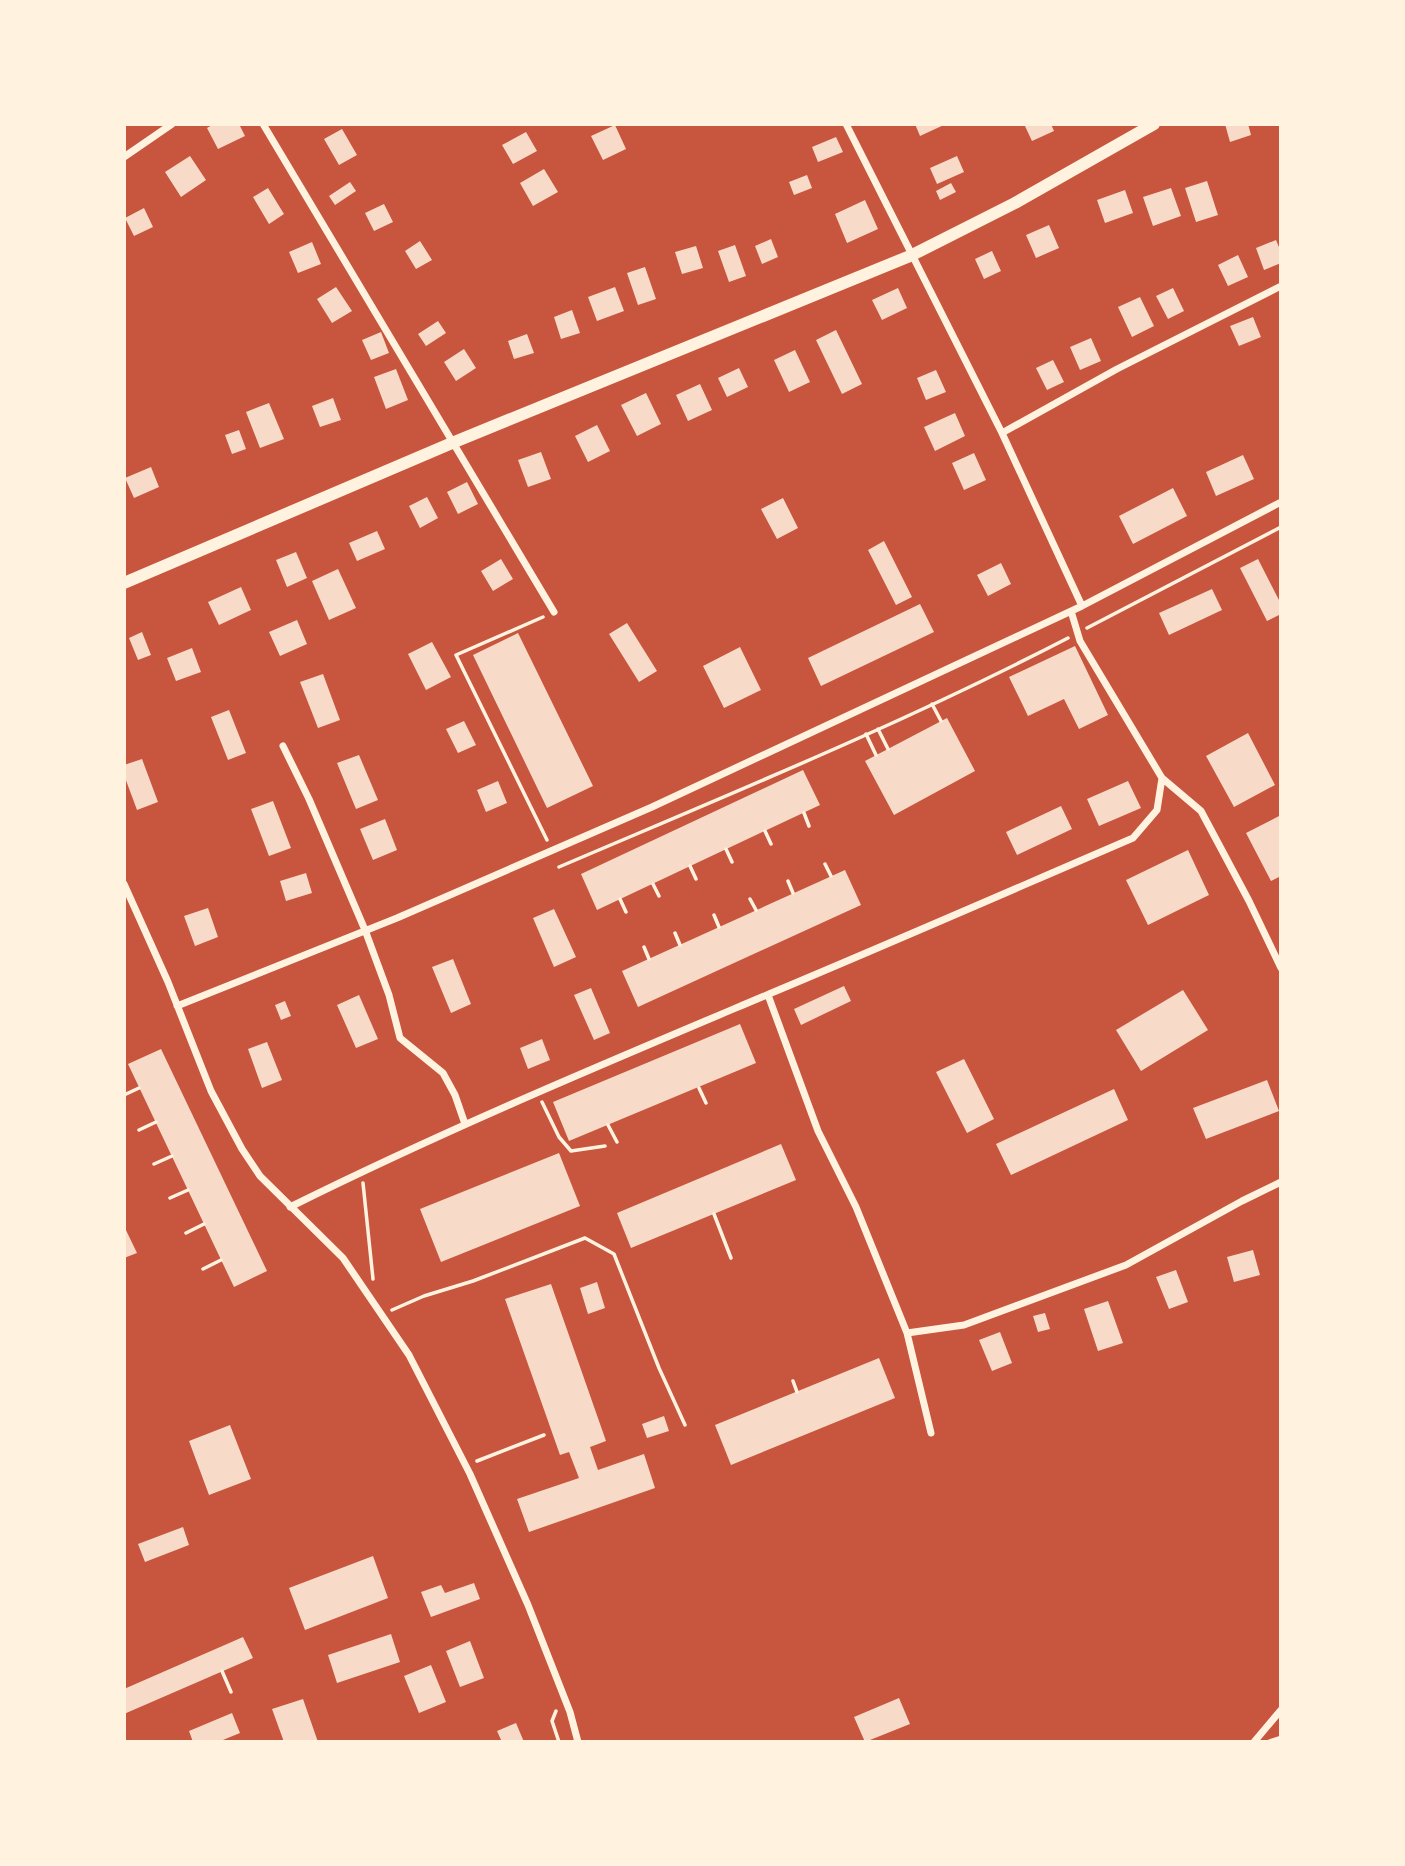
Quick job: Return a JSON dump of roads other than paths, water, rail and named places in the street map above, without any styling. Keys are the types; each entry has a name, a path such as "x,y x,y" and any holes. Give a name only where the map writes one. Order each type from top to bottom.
{"street":[{"path":"124,157 172,124"},
{"path":"263,124 554,612"},
{"path":"846,124 910,256 1002,433 1082,606"},
{"path":"124,583 452,443 910,256 1015,203 1154,124"},
{"path":"1002,433 1117,369 1281,286"},
{"path":"177,1006 365,930 652,807 1082,606 1281,502"},
{"path":"1071,611 1080,641 1162,778 1201,811 1250,901 1281,968"},
{"path":"283,746 309,799 365,930 389,995 400,1038 443,1073 455,1095 465,1124"},
{"path":"290,1207 361,1171 635,1049 768,995 1133,838 1157,810 1162,778"},
{"path":"124,884 211,1091 242,1149 260,1175 343,1258 410,1355 465,1465 528,1605 563,1694 578,1742"},
{"path":"768,995 818,1131 856,1207 907,1333 931,1433"},
{"path":"907,1333 964,1325 1126,1265 1241,1201 1281,1182"},
{"path":"1254,1742 1281,1710"}],"lane":[{"path":"1269,1742 1281,1738"}]}
